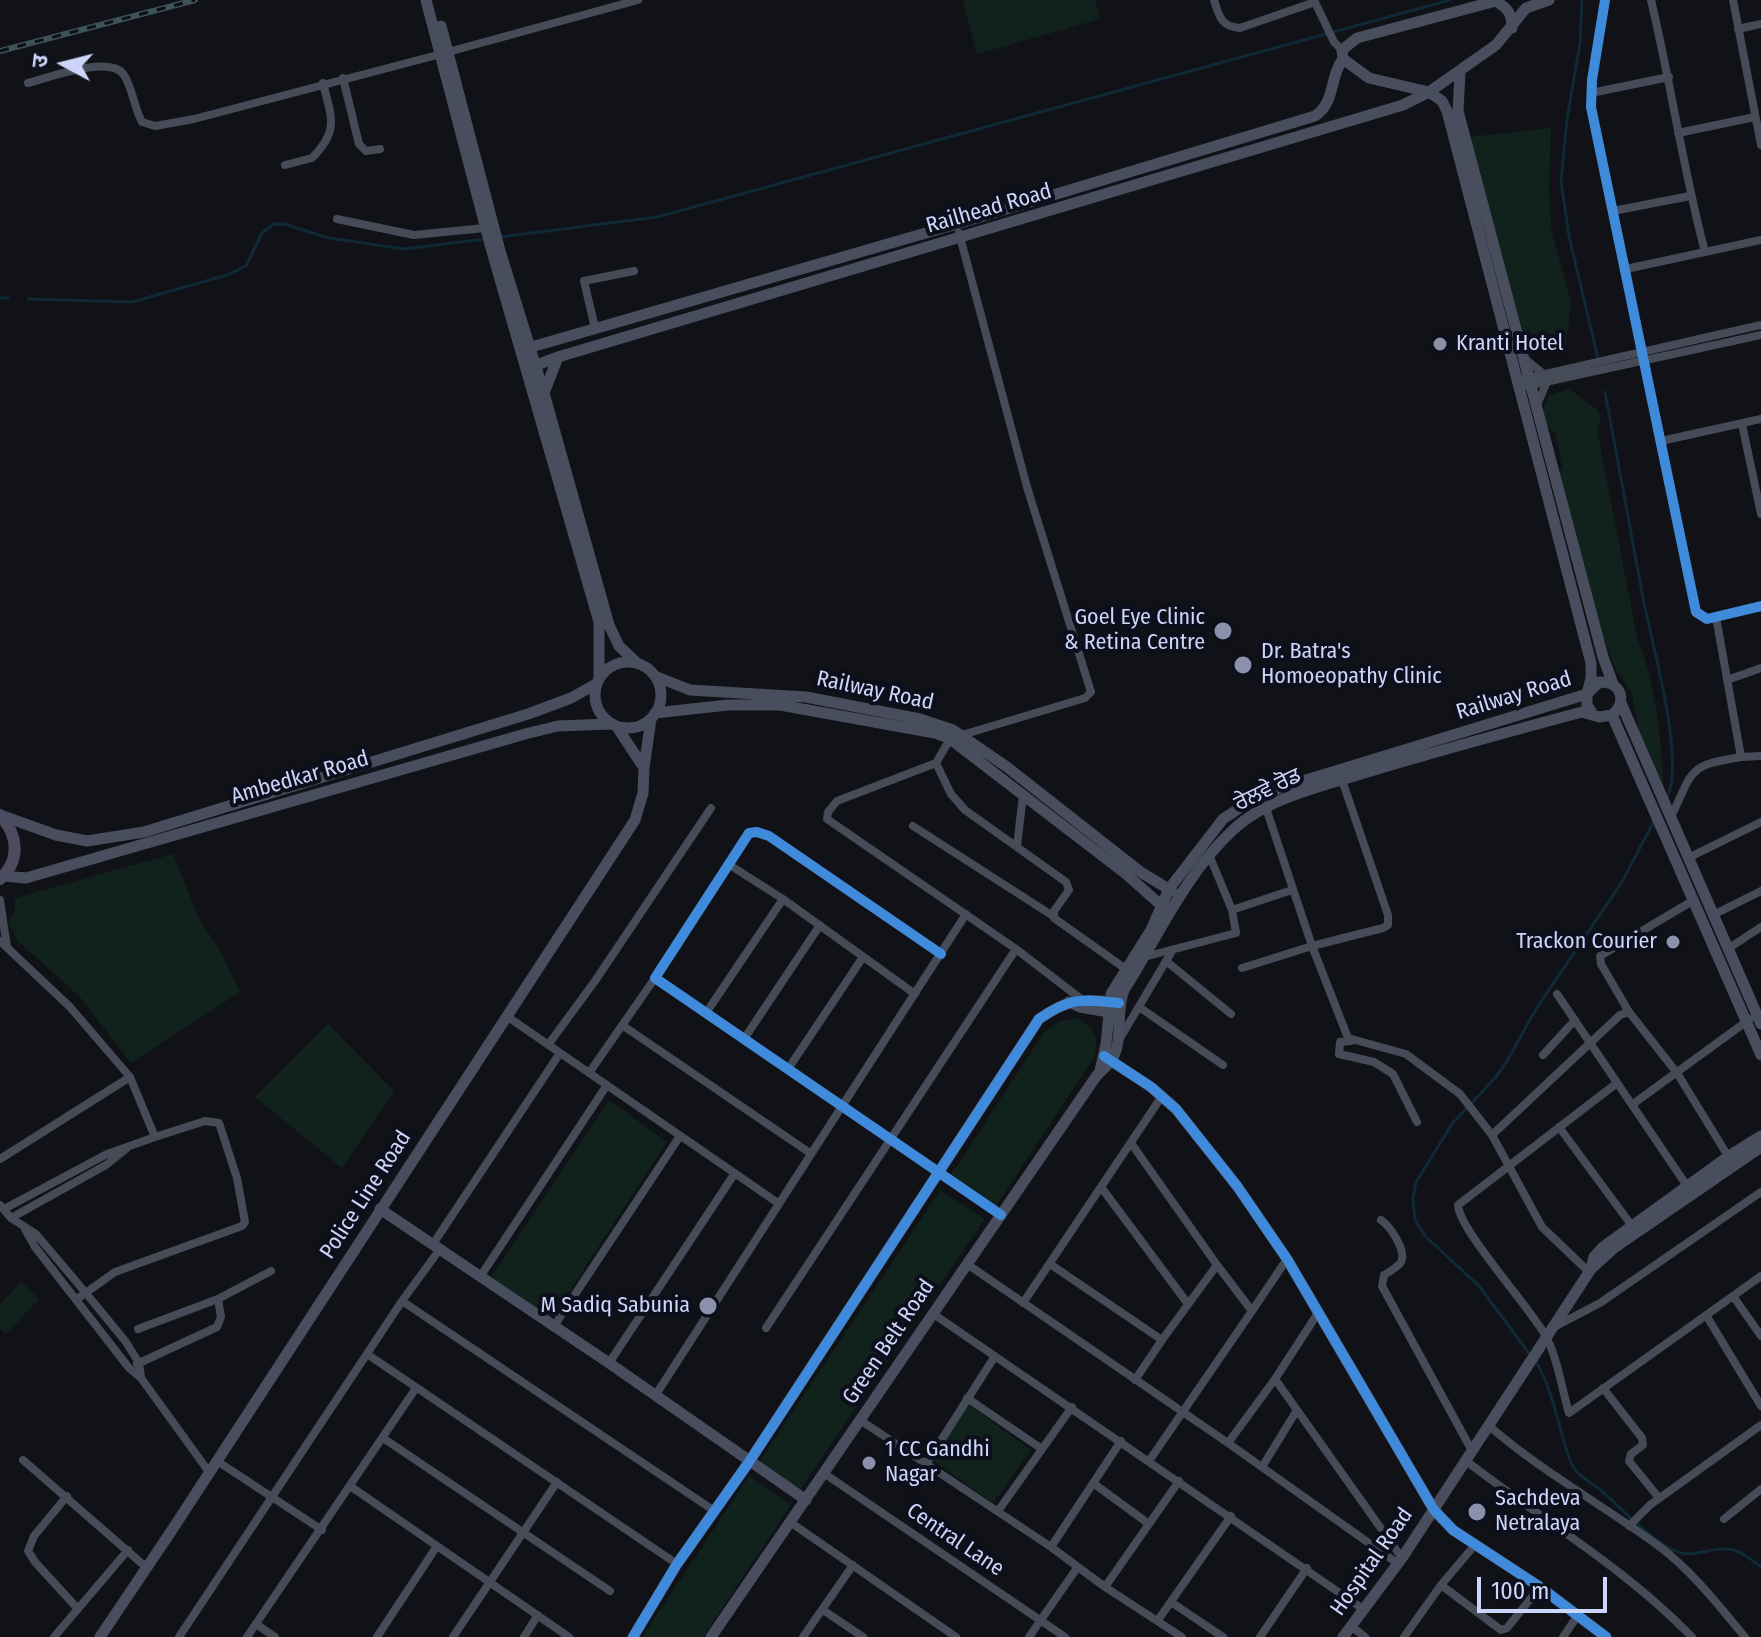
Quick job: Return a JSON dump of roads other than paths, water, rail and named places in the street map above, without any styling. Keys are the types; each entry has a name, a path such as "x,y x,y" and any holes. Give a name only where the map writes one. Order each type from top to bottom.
{"main road":[{"path":"426,0 445,53"},
{"path":"434,0 489,231 524,330 525,348"},
{"path":"1429,92 1369,78 1340,50 1371,33 1498,0 1509,10 1512,28"},
{"path":"1526,4 1549,0"},
{"name":"Railhead Road","path":"531,368 558,357 1403,105 1460,72 1496,45 1512,28 1526,4"},
{"name":"Railhead Road","path":"525,348 957,224 1315,116 1326,106 1340,50"},
{"path":"1460,72 1458,111 1469,171 1603,657 1758,1016 1761,1055"},
{"name":"Railway Road","path":"1100,1071 1108,1058 1115,984 1129,972 1165,908 1169,889 1223,819 1258,796 1587,694 1591,663 1525,383 1469,171 1442,101 1429,92"},
{"path":"1079,186 1083,202"},
{"path":"496,249 599,622 598,681 594,697 599,711 614,725 644,768"},
{"path":"524,330 550,341"},
{"path":"544,393 558,357"},
{"path":"531,368 544,393 609,625 619,646 657,677 662,690 660,705 653,716 638,727 614,725"},
{"path":"0,815 56,835 87,841 144,832 528,714 571,698 598,681 613,664 635,661"},
{"name":"Railway Road","path":"657,677 690,690 776,694 944,726 1007,767 1142,873 1180,896"},
{"path":"1613,684 1599,682 1587,694 1587,705 1599,717 1612,715 1621,703"},
{"path":"653,716 728,705 780,705 917,728 950,739 1126,874 1165,908"},
{"name":"ਰੇਲਵੇ ਰੋਡ","path":"1129,972 1144,957 1165,908 1180,896 1219,844 1243,821 1266,808 1342,780 1567,716 1592,713"},
{"path":"1612,715 1694,900 1758,1016"},
{"name":"Police Line Road","path":"100,1637 635,820 643,793 653,716"},
{"name":"Ambedkar Road","path":"2,878 26,878 525,734 558,726 614,725"},
{"path":"0,815 13,833 15,848 13,862 2,878"},
{"path":"633,1637 677,1564 749,1462 1039,1019 1068,1002 1081,999 1113,1008"},
{"path":"1068,1002 1080,1007 1113,1008"},
{"path":"1113,1008 1117,1044 1108,1058 1162,1096 1217,1159 1287,1259 1434,1510 1474,1546 1540,1587 1606,1637"},
{"name":"Green Belt Road","path":"711,1637 1100,1071"},
{"path":"1590,1271 1614,1248 1761,1136"},
{"path":"1590,1271 1598,1251 1687,1186 1761,1147"},
{"path":"380,1209 806,1500"},
{"name":"Hospital Road","path":"1347,1632 1434,1510 1590,1271"}],"street":[{"path":"28,83 97,66 116,68 125,76 138,115 148,126 194,119 638,0"},
{"path":"1214,0 1223,23 1240,28 1314,1 1340,50"},
{"path":"1605,0 1591,93 1594,125 1696,612 1701,618 1716,617 1761,606"},
{"path":"1651,0 1669,77 1690,196 1705,252"},
{"path":"1733,0 1761,145"},
{"path":"1738,29 1761,24"},
{"path":"1591,93 1669,77"},
{"path":"343,78 359,144 366,151 380,149"},
{"path":"285,165 312,158 332,132 333,124 323,83"},
{"path":"1678,133 1755,117"},
{"path":"1613,211 1690,196"},
{"path":"337,219 414,235 489,231"},
{"path":"957,224 1027,487 1091,685 1091,692 1085,698 962,735"},
{"path":"1626,269 1761,240"},
{"path":"595,328 583,282 634,271"},
{"path":"1525,383 1761,325"},
{"path":"1642,356 1761,335"},
{"path":"1523,358 1546,378"},
{"path":"1536,407 1546,378"},
{"path":"1661,441 1761,419"},
{"path":"1742,424 1758,480 1761,514"},
{"path":"1716,617 1741,757"},
{"path":"1727,680 1761,668"},
{"path":"950,739 936,763 837,801 826,817 829,823 966,914 1081,999"},
{"path":"1670,813 1696,769 1707,763 1761,756"},
{"path":"936,763 951,794 965,810 1069,884 1069,890 1053,916"},
{"path":"1242,968 1388,925 1342,780"},
{"path":"1017,846 1023,795"},
{"path":"548,1045 595,981 711,808"},
{"path":"1266,808 1342,1028 1352,1041"},
{"path":"1690,857 1761,822"},
{"path":"913,826 1053,916 1129,972"},
{"path":"589,1073 749,833 762,833 941,954"},
{"path":"1144,957 1234,935 1236,929 1232,910 1210,857"},
{"path":"728,864 783,899 915,994"},
{"path":"1232,910 1292,890"},
{"path":"1715,914 1761,891"},
{"path":"706,1013 783,899"},
{"path":"0,900 4,944 70,1007 130,1077 155,1137"},
{"path":"1694,900 1600,956 1601,964 1629,1012 1677,1073 1732,1161"},
{"path":"655,1396 966,914"},
{"path":"744,1039 820,925"},
{"path":"1729,948 1761,927"},
{"path":"766,1328 1016,949"},
{"path":"1117,1044 1172,951"},
{"path":"788,1069 863,957"},
{"path":"1166,961 1231,1014"},
{"path":"655,978 1001,1215"},
{"path":"1557,994 1687,1186"},
{"path":"1139,1007 1223,1065"},
{"path":"1492,1135 1624,1012 1629,1012"},
{"path":"1633,1104 1758,1016"},
{"path":"508,1017 778,1203"},
{"path":"1543,1055 1575,1020"},
{"path":"622,1025 810,1153"},
{"path":"1417,1122 1393,1074 1374,1062 1341,1055 1339,1048 1342,1041 1406,1054 1469,1104 1492,1135 1542,1227 1590,1271"},
{"path":"179,1637 402,1301 560,1053"},
{"path":"0,1159 130,1077"},
{"path":"1617,1083 1466,1196 1458,1209 1475,1238 1546,1336 1569,1413 1761,1276"},
{"path":"480,1277 607,1085"},
{"path":"1023,1303 1162,1096"},
{"path":"77,1299 85,1292 115,1272 242,1226 245,1222 237,1178 219,1123 205,1121 107,1154 2,1207 11,1218 36,1234 45,1244 85,1292 126,1342 139,1363 141,1378"},
{"path":"1559,1127 1632,1226"},
{"path":"554,1326 680,1136"},
{"path":"1131,1143 1252,1311"},
{"path":"11,1218 106,1165 127,1148"},
{"path":"609,1363 735,1173"},
{"path":"1101,1187 1188,1304"},
{"path":"1546,1336 1600,1303 1761,1192"},
{"path":"1381,1220 1391,1228 1402,1255 1399,1265 1384,1275 1382,1286 1468,1454 1515,1499 1621,1571 1692,1637"},
{"path":"25,1229 35,1247 129,1368 141,1378 209,1472"},
{"path":"1149,1461 1287,1259"},
{"path":"967,1264 1400,1560"},
{"path":"1050,1264 1162,1340"},
{"path":"1135,1380 1217,1265"},
{"path":"138,1329 218,1299 271,1271"},
{"path":"1733,1296 1761,1336"},
{"path":"129,1368 217,1327 221,1317 218,1299"},
{"path":"402,1301 713,1510"},
{"path":"932,1313 1363,1609"},
{"path":"1228,1443 1318,1313"},
{"path":"1706,1315 1761,1406"},
{"path":"367,1354 677,1564"},
{"path":"926,1464 995,1356"},
{"path":"1275,1379 1400,1560"},
{"path":"247,1637 416,1388"},
{"path":"1603,1388 1642,1438 1643,1445 1631,1454 1629,1461 1659,1498"},
{"path":"967,1398 1042,1449"},
{"path":"998,1511 1072,1407"},
{"path":"1262,1467 1297,1410"},
{"path":"860,1420 1182,1637"},
{"path":"1488,1425 1539,1467 1631,1524 1673,1558 1745,1637"},
{"path":"1631,1524 1659,1498 1761,1425"},
{"path":"383,1438 610,1591"},
{"path":"1051,1547 1121,1441"},
{"path":"23,1460 147,1568"},
{"path":"217,1461 322,1530"},
{"name":"Central Lane","path":"825,1474 1065,1637"},
{"path":"1105,1587 1179,1481"},
{"path":"453,1637 557,1482"},
{"path":"1093,1483 1149,1524"},
{"path":"350,1486 569,1637"},
{"path":"1724,1519 1761,1489"},
{"path":"67,1496 34,1536 28,1551 78,1609"},
{"path":"1158,1620 1231,1516"},
{"path":"790,1522 953,1636"},
{"path":"377,1637 437,1546"},
{"path":"1404,1637 1474,1546"},
{"path":"54,1637 128,1550"},
{"path":"803,1637 853,1565"},
{"path":"1029,1637 1077,1568"},
{"path":"1260,1637 1307,1568"},
{"path":"1441,1585 1501,1630 1507,1628 1540,1587"},
{"path":"1171,1602 1223,1637"},
{"path":"823,1610 863,1637"},
{"path":"524,1637 538,1615"},
{"path":"1563,1637 1578,1615"},
{"path":"256,1624 275,1637"},
{"path":"1347,1632 1365,1637"}],"waterway":[{"path":"500,237 657,217 1450,0"},
{"path":"1582,0 1580,43 1567,119 1561,181 1569,236 1598,359"},
{"path":"28,299 132,302 227,275 246,266 262,233 274,224 284,224 329,238 404,249 485,239"},
{"path":"0,298 8,298"},
{"path":"1605,392 1670,730 1672,780 1667,797"},
{"path":"1531,1356 1479,1286 1425,1236 1415,1220 1413,1199 1416,1182 1452,1124 1506,1063 1536,1009 1622,882 1654,821"},
{"path":"1536,1362 1547,1385 1570,1460 1580,1475 1647,1532 1675,1551 1688,1554 1729,1549 1761,1567"}],"railway":[{"path":"0,51 195,0"}],"place":[{"name":"Kranti Hotel","path":"1440,344"},
{"name":"Goel Eye Clinic & Retina Centre","path":"1223,631"},
{"name":"Dr. Batra's Homoeopathy Clinic","path":"1243,665"},
{"name":"Trackon Courier","path":"1673,942"},
{"name":"M Sadiq Sabunia","path":"708,1306"},
{"name":"1 CC Gandhi Nagar","path":"869,1463"},
{"name":"Sachdeva Netralaya","path":"1477,1512"}]}
